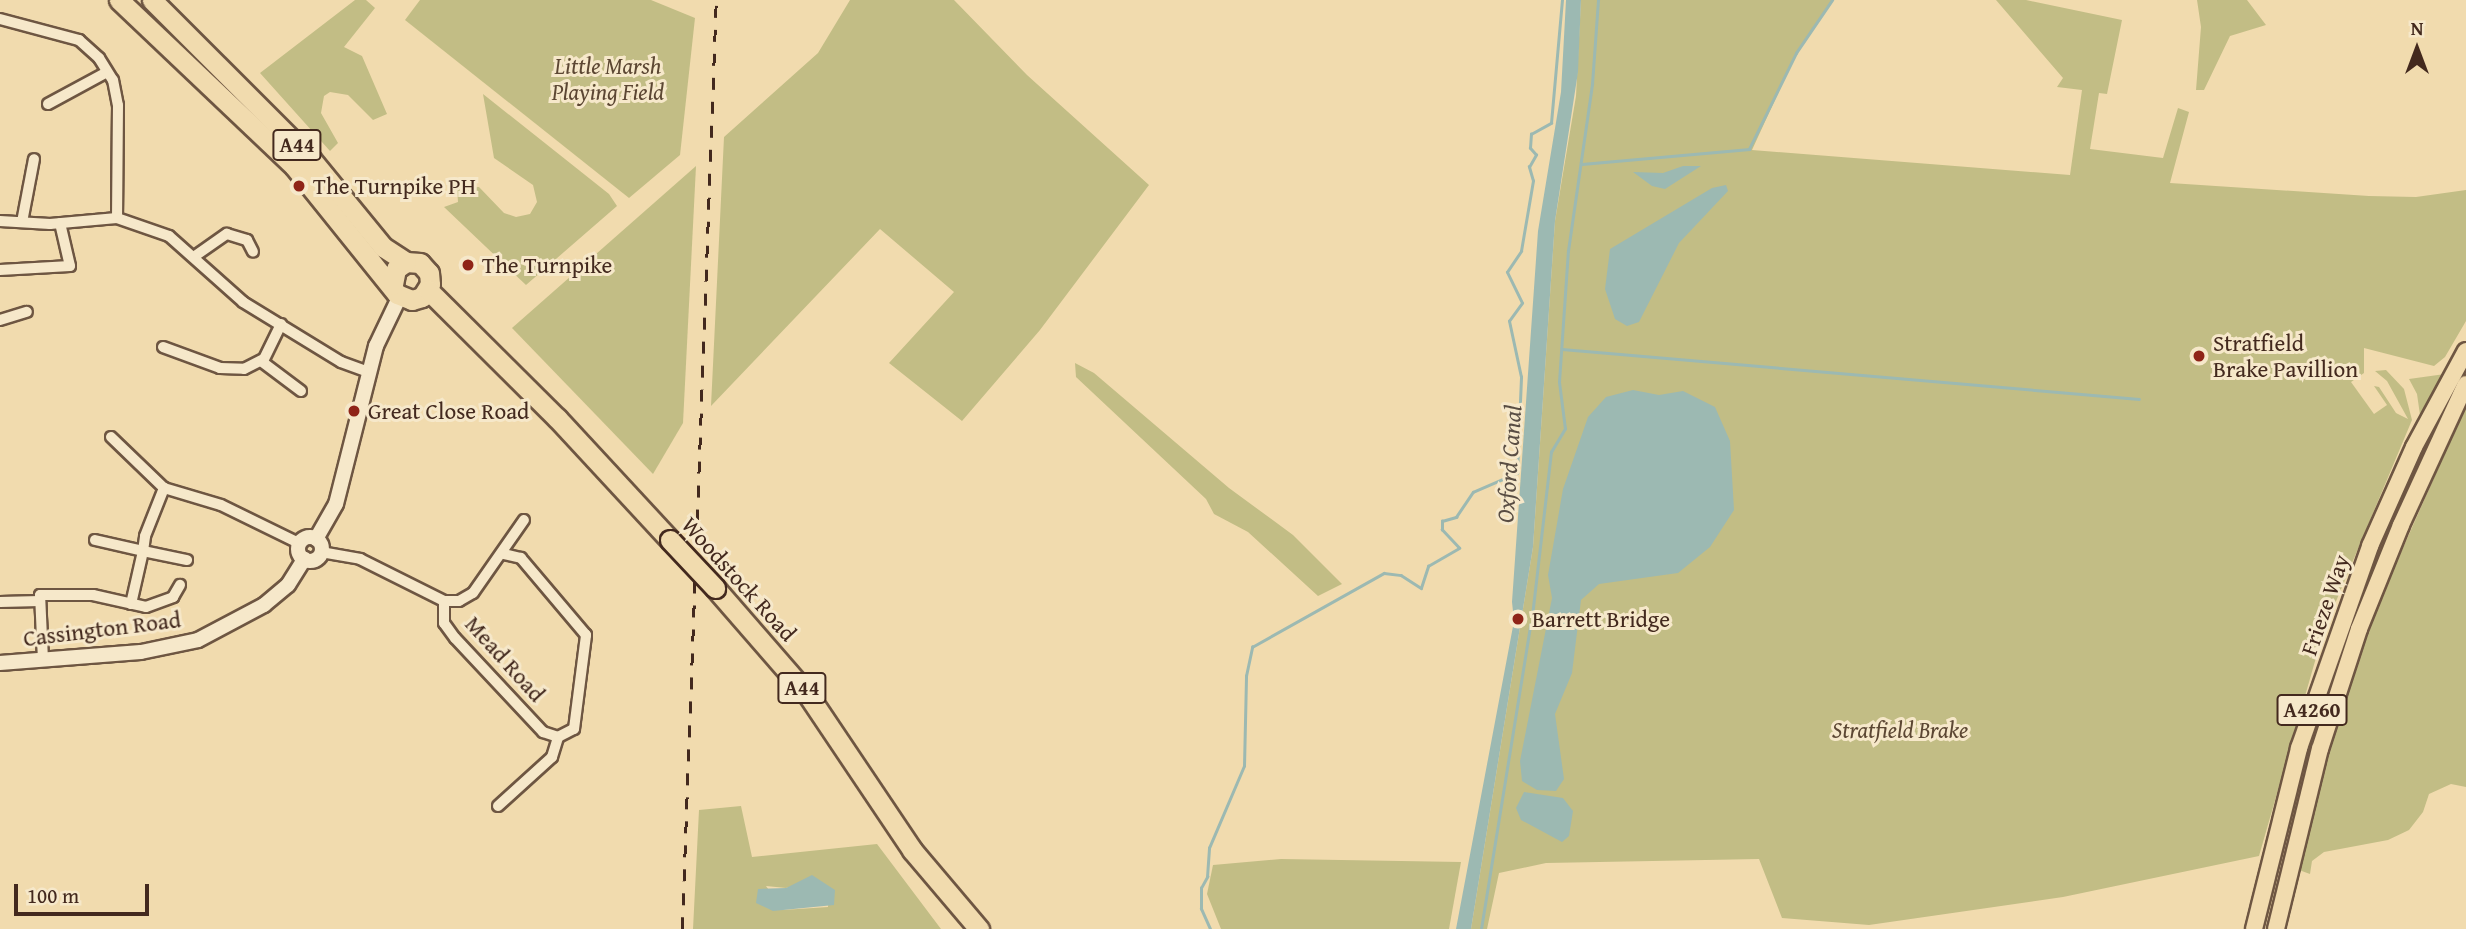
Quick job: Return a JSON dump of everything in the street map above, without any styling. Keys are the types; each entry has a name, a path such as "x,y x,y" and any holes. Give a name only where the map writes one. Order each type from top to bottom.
{"highway":[{"name":"A44","path":"119,0 294,166 397,291"},
{"name":"A44","path":"152,0 310,159 383,247 406,262 427,269 428,290"},
{"path":"406,262 396,269 397,291 418,299 428,290"},
{"name":"Woodstock Road","path":"428,290 670,540 808,695 912,850 979,929"}],"main road":[{"name":"Frieze Way","path":"2254,929 2299,748 2370,546 2414,447 2466,351"},
{"name":"Frieze Way","path":"2276,929 2320,749 2359,629 2401,524 2466,383"}],"street":[{"path":"0,19 79,40 107,72 118,105 117,218"},
{"path":"47,104 78,84 107,72"},
{"path":"22,222 34,159"},
{"path":"0,222 61,223 117,218 169,236 195,256 234,295 341,362 369,372"},
{"path":"0,270 70,266 61,223"},
{"path":"195,256 220,236 249,238 253,252"},
{"path":"111,437 164,488 221,505 299,543 304,559 313,561 336,504 376,346 397,291"},
{"path":"0,320 27,312"},
{"path":"163,347 220,368 244,369 261,361 281,324"},
{"path":"261,361 301,391"},
{"path":"131,604 145,536 164,488"},
{"path":"444,601 459,601 473,593 504,554 524,520"},
{"path":"299,543 306,538 319,545"},
{"path":"95,540 187,561"},
{"name":"Mead Road","path":"319,545 360,559 444,601 444,622 455,638 543,732 558,737"},
{"name":"Mead Road","path":"498,806 552,757 558,737 573,729 586,635 521,558 504,554"},
{"name":"Cassington Road","path":"0,663 171,648 198,640 264,605 288,585 304,559"},
{"path":"43,660 40,595 93,595 131,604 161,605 180,585"},
{"path":"0,602 40,601"}],"green space":[{"path":"355,0 366,0 375,8 344,47 362,56 387,114 373,120 348,95 330,92 324,96 321,113 338,143 330,151 260,73"},
{"name":"Little Marsh Playing Field","path":"420,0 651,0 695,18 680,155 629,198 405,20"},
{"path":"850,0 954,0 1027,75 1149,185 1040,330 962,421 889,363 954,292 880,229 711,406 724,137 818,53"},
{"name":"Stratfield Brake","path":"1581,0 1832,0 1796,54 1752,150 2070,175 2082,90 2057,87 2063,78 1996,0 2026,0 2122,20 2107,94 2099,93 2090,149 2163,158 2178,108 2189,112 2170,183 2369,196 2416,197 2466,190 2466,321 2445,357 2434,366 2364,348 2364,373 2351,382 2374,414 2387,405 2374,386 2379,387 2396,413 2408,419 2387,381 2375,371 2386,370 2404,389 2412,420 2324,630 2259,856 2063,897 1869,925 1782,918 1759,859 1546,863 1499,873 1487,929 1471,929 1533,547 1555,221 1576,96"},
{"path":"2197,0 2247,0 2266,25 2230,36 2204,90 2196,90 2201,27"},
{"path":"483,94 609,194 617,206 526,285 444,207 458,202 457,188 479,187 504,213 516,217 530,214 537,202 533,185 494,158"},
{"path":"696,166 683,423 653,474 512,328"},
{"path":"1075,363 1094,373 1229,488 1293,535 1342,584 1318,596 1248,532 1214,514 1206,499 1076,377"},
{"path":"2445,374 2421,422 2417,394 2409,379"},
{"path":"2466,406 2466,787 2451,784 2429,794 2423,812 2409,830 2388,840 2324,852 2312,861 2310,874 2299,870 2319,775 2359,647"},
{"path":"741,806 752,857 877,844 941,929 693,929 699,810","holes":["815,879 829,887 828,907 783,910 766,886 786,888"]},
{"path":"1281,859 1461,862 1449,929 1221,929 1207,894 1213,865"}],"water":[{"path":"1566,0 1581,0 1578,72 1555,221 1533,547 1471,929 1456,929 1514,621 1512,602 1538,231 1561,92"},
{"path":"1683,166 1701,166 1665,189 1652,186 1633,172 1663,173"},
{"path":"1726,185 1728,191 1679,243 1639,322 1627,326 1615,319 1605,289 1610,249 1712,188"},
{"path":"1633,390 1659,395 1683,391 1715,407 1730,441 1734,510 1710,547 1678,573 1599,584 1581,600 1572,673 1555,714 1564,779 1556,791 1537,790 1522,781 1520,761 1552,598 1548,575 1563,489 1588,417 1606,397"},
{"path":"1524,792 1563,798 1573,811 1569,836 1562,842 1521,820 1516,808"},
{"path":"812,875 835,890 834,905 773,911 756,903 758,889 786,888"}],"waterway":[{"name":"Oxford Canal","path":"1210,929 1201,909 1201,888 1207,877 1209,848 1244,766 1246,676 1252,647 1384,573 1401,575 1421,588 1428,566 1459,548 1442,530 1442,521 1456,517 1473,492 1517,473 1521,377 1509,321 1522,303 1507,272 1521,251 1533,181 1529,167 1536,155 1530,148 1531,134 1551,123 1562,0"},
{"path":"1532,616 1551,452 1565,429 1559,382 1568,251 1592,84 1598,0"},
{"path":"1582,164 1749,149 1796,53 1832,0"},
{"path":"1562,349 2139,399"},
{"path":"1481,929 1530,625"}],"railway":[{"path":"682,929 716,0"}],"place":[{"name":"The Turnpike PH","path":"299,186"},
{"name":"The Turnpike","path":"468,265"},
{"name":"Stratfield Brake Pavillion","path":"2199,356"},
{"name":"Great Close Road","path":"354,411"},
{"name":"Barrett Bridge","path":"1518,619"}]}
